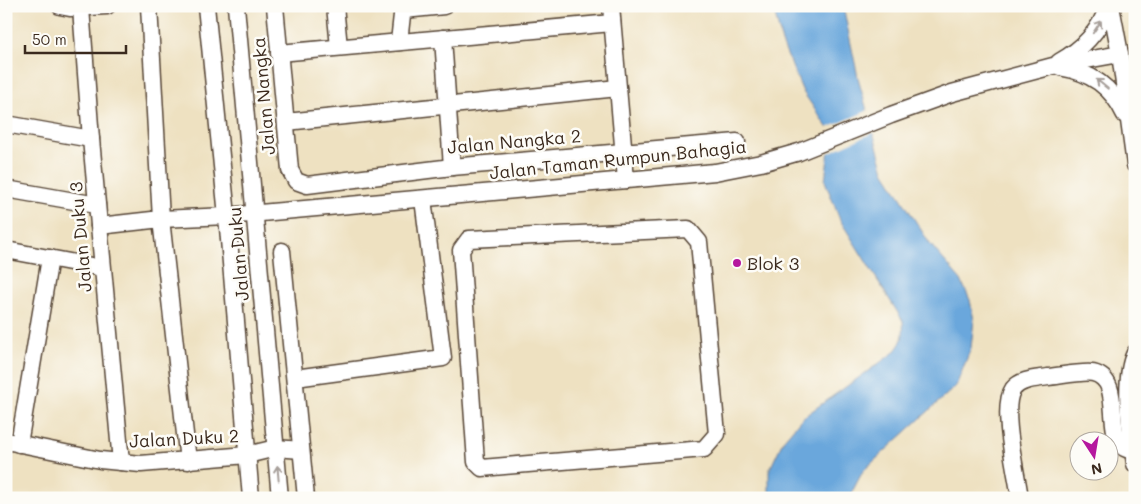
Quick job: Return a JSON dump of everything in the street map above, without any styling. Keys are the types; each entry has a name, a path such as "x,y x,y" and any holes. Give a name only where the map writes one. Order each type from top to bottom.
{"street":[{"path":"60,6 81,8 107,6"},
{"path":"149,6 161,219 188,461"},
{"path":"206,6 251,498"},
{"name":"Jalan Duku","path":"236,6 280,498"},
{"name":"Jalan Nangka","path":"275,6 290,170 296,181"},
{"path":"335,6 339,47"},
{"path":"399,42 404,8 444,6"},
{"path":"611,6 626,180"},
{"path":"1109,6 1120,54 1135,165"},
{"path":"1053,66 1074,54 1087,41 1097,28 1109,6"},
{"name":"Jalan Duku 3","path":"81,8 102,268 121,462"},
{"path":"280,53 612,23"},
{"path":"443,38 452,167"},
{"name":"Jalan Taman Rumpun Bahagia","path":"99,226 161,219 226,216 715,172 761,163 803,151 891,115 952,93 1053,66 1120,54"},
{"path":"1053,66 1078,71 1098,81 1112,92 1130,124"},
{"path":"286,122 618,88"},
{"path":"6,124 91,139"},
{"name":"Jalan Nangka 2","path":"296,181 307,185 452,167 737,142"},
{"path":"6,189 97,205"},
{"path":"423,199 443,358"},
{"path":"688,229 700,242 717,434 704,449 482,468 476,462 469,354 461,250 469,239 688,229"},
{"path":"6,250 102,268"},
{"path":"282,251 306,498"},
{"path":"12,442 50,258"},
{"path":"440,342 468,337"},
{"path":"1134,457 1128,379 1130,364 1135,352"},
{"path":"295,378 469,354"},
{"path":"1020,498 1008,416 1008,401 1014,389 1024,381 1093,373 1104,378 1109,387 1117,437 1123,447 1134,457"},
{"name":"Jalan Duku 2","path":"12,442 141,464 247,455 276,448 302,450"}],"water":[{"path":"773,6 843,6 859,82 884,171 930,244 961,280 970,300 974,320 971,348 956,386 863,471 853,490 852,498 769,498 769,471 784,439 802,418 892,354 901,343 903,331 903,321 840,220 825,181 831,133 803,92 782,43"}],"pier":[{"path":"869,110 875,132 826,154 828,134 825,129"}],"place":[{"name":"Blok 3","path":"737,263"}]}
